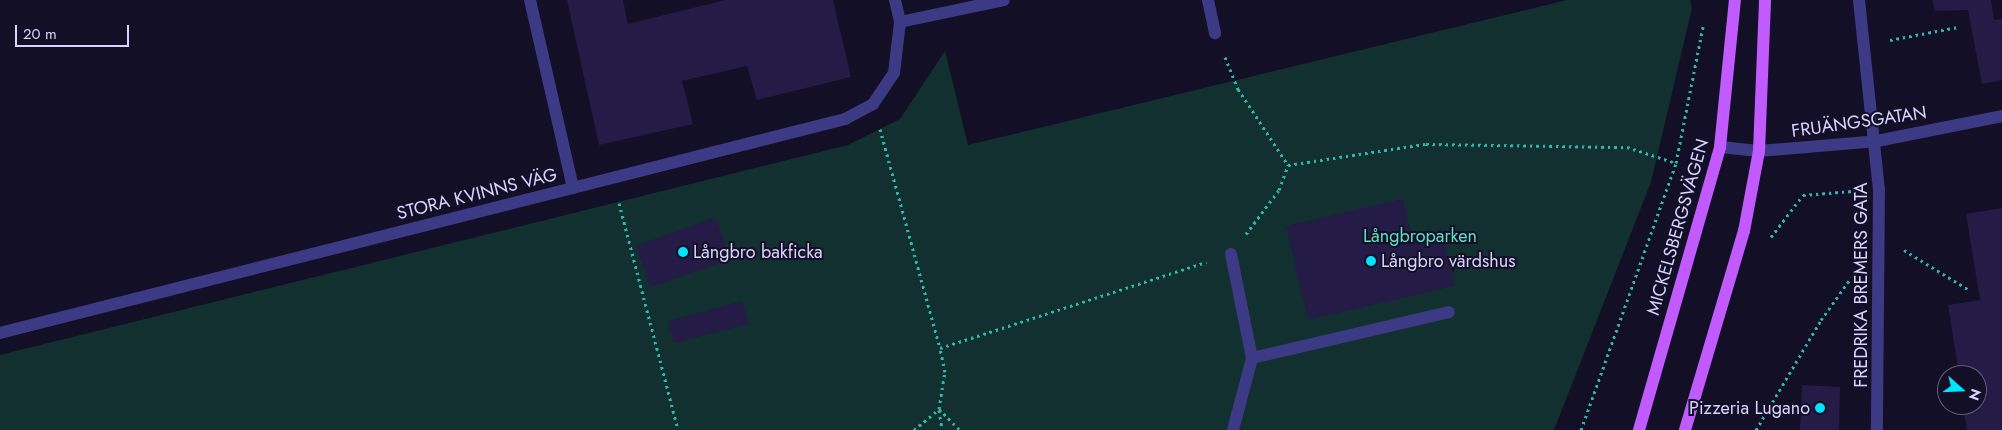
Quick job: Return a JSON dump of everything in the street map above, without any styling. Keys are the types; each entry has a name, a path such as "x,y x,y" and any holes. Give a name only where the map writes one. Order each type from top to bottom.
{"main road":[{"name":"MICKELSBERGSVÄGEN","path":"1639,430 1720,147 1735,0"},
{"path":"1685,430 1744,231 1759,152 1765,0"}],"street":[{"path":"530,0 573,188"},
{"name":"STORA KVINNS VÄG","path":"0,333 845,119 873,104 894,73 900,22 895,0"},
{"path":"900,22 1004,0"},
{"path":"1208,0 1215,33"},
{"name":"FREDRIKA BREMERS GATA","path":"1859,0 1867,45 1877,141 1881,236 1877,430"},
{"name":"FRUÄNGSGATAN","path":"1720,147 1759,152 1877,141 2002,116"},
{"path":"1231,254 1252,358 1233,430"},
{"path":"1252,358 1449,312"}],"path":[{"path":"1581,430 1676,163 1704,22"},
{"path":"1867,45 1958,27"},
{"path":"1215,33 1238,89 1288,165"},
{"path":"873,104 940,348 945,372 939,409 942,430"},
{"path":"1288,165 1426,144 1627,147 1676,163"},
{"path":"940,348 1231,254 1279,190 1288,165"},
{"path":"613,178 678,430"},
{"path":"1770,238 1803,195 1879,189"},
{"path":"1881,236 1969,290"},
{"path":"1756,430 1821,320 1854,274"},
{"path":"914,430 939,409"},
{"path":"939,409 960,430"}],"green space":[{"name":"Långbroparken","path":"1567,0 1690,0 1692,8 1651,182 1554,430 0,430 0,355 848,145 900,119 945,51 968,145"}],"building":[{"path":"567,0 623,0 628,24 725,0 833,0 851,77 757,100 747,66 682,81 693,124 599,145"},
{"path":"1932,0 1991,0 1994,20 2002,19 2002,80 1982,84 1968,10 1935,11"},
{"name":"Långbro värdshus","path":"1403,199 1411,236 1441,229 1454,286 1308,320 1286,226"},
{"path":"2002,208 2002,430 1967,430 1965,415 1987,415 1987,365 1957,365 1948,305 1980,300 1966,214"},
{"name":"Långbro bakficka","path":"715,217 731,259 651,287 636,246"},
{"path":"742,301 749,324 674,343 668,321"},
{"name":"Pizzeria Lugano","path":"1802,385 1840,387 1839,430 1800,430"}],"place":[{"name":"Långbro bakficka","path":"683,252"},
{"name":"Långbro värdshus","path":"1371,261"},
{"name":"Pizzeria Lugano","path":"1820,408"}]}
